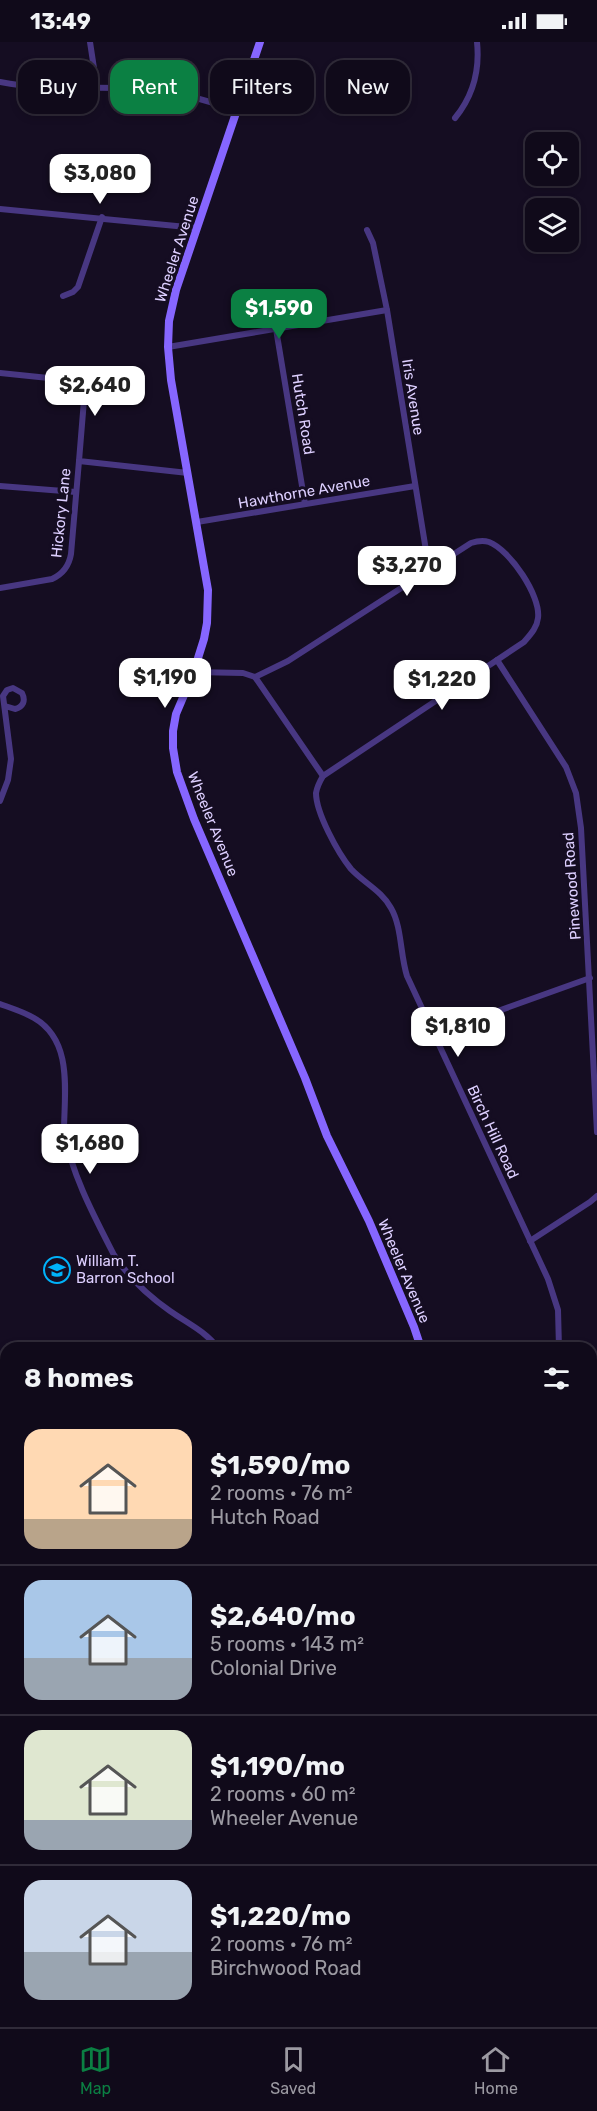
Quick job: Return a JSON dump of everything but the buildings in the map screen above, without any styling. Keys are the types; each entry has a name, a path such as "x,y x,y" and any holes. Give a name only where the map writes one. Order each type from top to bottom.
{"street":[{"path":"90,42 93,60"},
{"name":"Wheeler Avenue","path":"254,60 260,42"},
{"path":"455,118 465,105 476,78 477,42"},
{"path":"0,82 18,85"},
{"path":"98,88 142,89 175,93 210,101"},
{"name":"Wheeler Avenue","path":"235,114 172,305 168,347 171,381 208,590 206,631 194,672 176,714 173,731 174,756 180,780 327,1137 369,1221 419,1342"},
{"path":"0,209 102,217 196,228"},
{"path":"63,296 78,287 102,217"},
{"name":"Iris Avenue","path":"367,230 373,243 387,310 429,568"},
{"path":"168,347 387,310"},
{"name":"Hutch Road","path":"276,329 306,504"},
{"name":"Hickory Lane","path":"0,373 72,381 80,387 84,400 70,561 58,576 44,581 0,588"},
{"path":"79,461 188,473"},
{"path":"0,486 76,492"},
{"name":"Hawthorne Avenue","path":"197,522 415,486"},
{"path":"194,672 243,673 255,677 323,776 524,642 537,624 538,607 515,565 494,545 479,540 429,568 288,661 255,677"},
{"name":"Pinewood Road","path":"497,660 557,752 576,793 581,828 597,1132"},
{"path":"0,801 5,791 11,765 2,702"},
{"name":"Birch Hill Road","path":"323,776 316,794 334,843 352,869 383,896 393,910 398,926 404,966 548,1278 556,1302 559,1342"},
{"path":"434,1034 590,978"},
{"path":"0,1004 26,1014 41,1023 53,1036 61,1050 65,1067 65,1140 72,1164 114,1255 123,1269 146,1293 202,1332 212,1342"},
{"path":"530,1241 597,1196"}],"place":[{"name":"William T. Barron School","path":"57,1270"}]}
